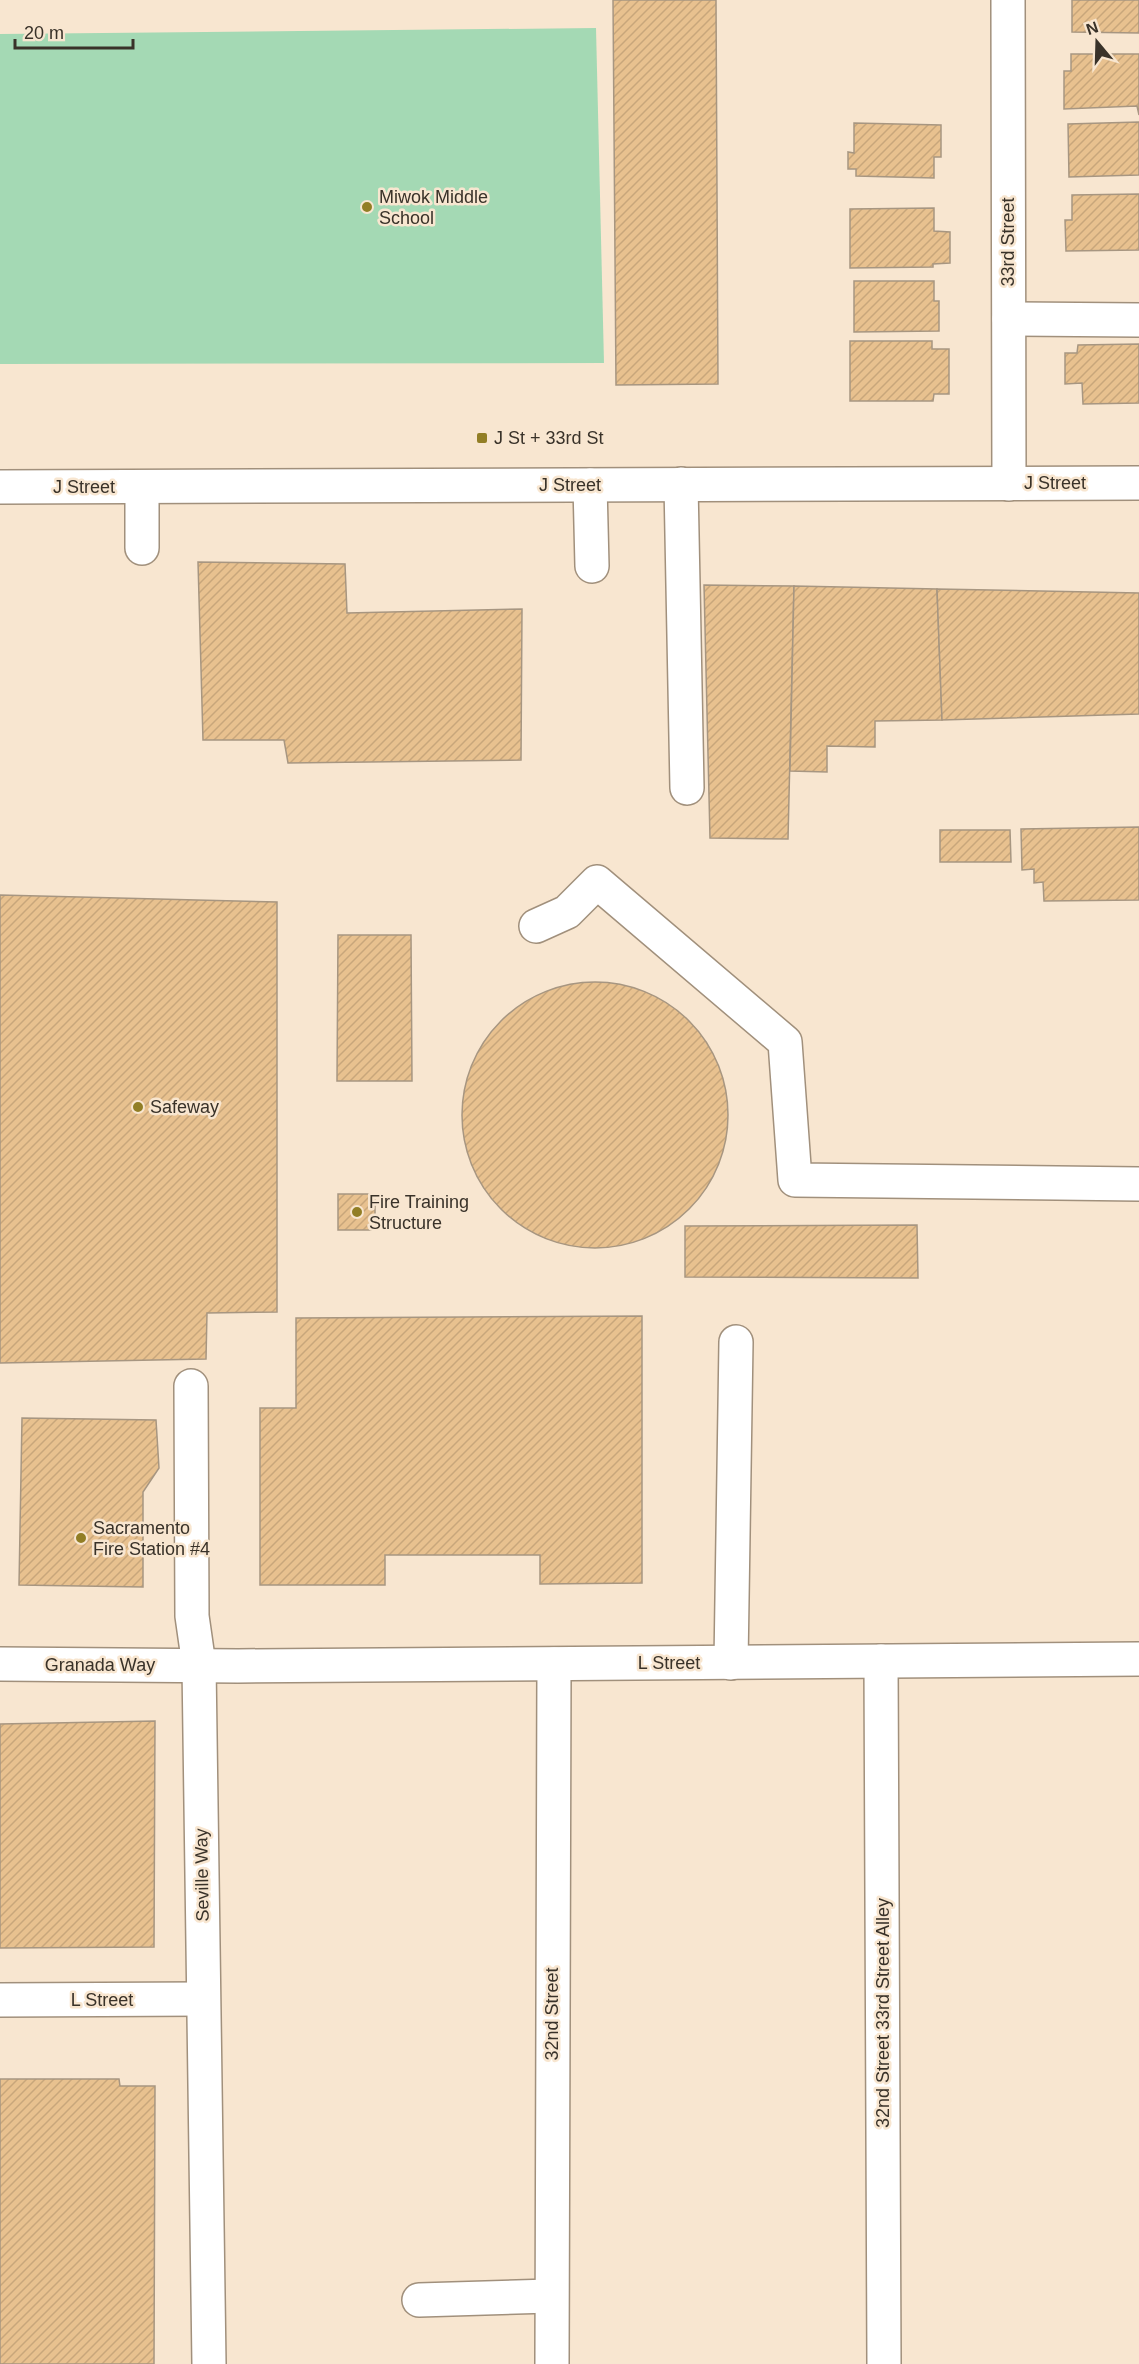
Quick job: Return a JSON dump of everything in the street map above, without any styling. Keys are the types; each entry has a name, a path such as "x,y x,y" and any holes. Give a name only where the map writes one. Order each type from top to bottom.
{"street":[{"name":"33rd Street","path":"1008,0 1009,484"},
{"path":"1009,319 1139,321"},
{"name":"J Street","path":"0,487 1139,483"},
{"path":"681,484 687,788"},
{"path":"590,485 591,566"},
{"path":"142,487 142,548"},
{"path":"536,926 567,912 597,882 785,1042 795,1180 1139,1184"},
{"path":"732,1663 736,1342"},
{"name":"Seville Way","path":"191,1386 192,1616 200,1665 209,2364"},
{"name":"L Street","path":"200,1665 1139,1659"},
{"name":"32nd Street 33rd Street Alley","path":"881,1661 884,2364"},
{"name":"Granada Way","path":"0,1664 200,1665"},
{"name":"32nd Street","path":"552,2364 550,2296 554,1664"},
{"name":"L Street","path":"0,2000 203,1999"},
{"path":"419,2300 550,2296"}],"green space":[{"name":"Miwok Middle School","path":"596,28 604,363 0,364 0,34"}],"building":[{"path":"613,0 716,0 718,384 616,385"},
{"path":"1072,0 1139,0 1139,33 1072,32"},
{"path":"1071,54 1139,54 1139,115 1137,106 1064,109 1064,71 1071,71"},
{"path":"1139,122 1139,175 1069,177 1068,124"},
{"path":"854,123 941,125 941,157 934,157 934,178 856,176 856,169 848,169 848,152 854,153"},
{"path":"1139,194 1139,250 1066,251 1065,220 1072,220 1072,195"},
{"path":"934,208 934,231 950,232 950,263 933,264 933,267 850,268 850,209"},
{"path":"854,281 934,281 934,301 939,301 939,331 854,332"},
{"path":"850,341 932,341 932,349 949,349 949,394 934,394 933,401 850,401"},
{"path":"1139,344 1139,403 1083,404 1082,383 1065,384 1065,353 1077,353 1078,345"},
{"path":"198,562 345,564 347,613 522,609 521,760 288,763 284,740 203,740"},
{"path":"704,585 794,586 788,839 710,838"},
{"path":"794,586 937,589 942,720 875,721 875,747 827,746 827,772 790,771"},
{"path":"937,589 1139,593 1139,714 942,720"},
{"path":"1139,827 1139,900 1044,901 1043,882 1034,883 1034,869 1022,870 1021,829"},
{"path":"940,830 1010,830 1011,862 940,862"},
{"name":"Safeway","path":"0,895 277,902 277,1312 207,1313 206,1359 0,1363"},
{"path":"338,935 411,935 412,1081 337,1081"},
{"path":"595,982 621,984 646,992 669,1004 689,1021 706,1041 718,1064 726,1089 728,1115 726,1141 718,1166 706,1189 689,1209 669,1226 646,1238 621,1246 595,1248 569,1246 544,1238 521,1226 501,1209 484,1189 472,1166 464,1141 462,1115 464,1089 472,1064 484,1041 501,1021 521,1004 544,992 569,984"},
{"name":"Fire Training Structure","path":"338,1194 375,1194 375,1230 338,1230"},
{"path":"917,1225 918,1278 685,1277 685,1226"},
{"path":"642,1316 642,1583 540,1584 540,1555 385,1555 385,1585 260,1585 260,1408 296,1408 296,1318"},
{"name":"Sacramento Fire Station #4","path":"22,1418 156,1420 159,1468 143,1492 143,1587 19,1585"},
{"path":"155,1721 154,1947 0,1948 0,1724"},
{"path":"0,2079 119,2079 120,2086 155,2086 154,2364 0,2364"}],"place":[{"name":"Miwok Middle School","path":"367,207"},
{"name":"J St + 33rd St","path":"482,438"},
{"name":"Safeway","path":"138,1107"},
{"name":"Fire Training Structure","path":"357,1212"},
{"name":"Sacramento Fire Station #4","path":"81,1538"}]}
